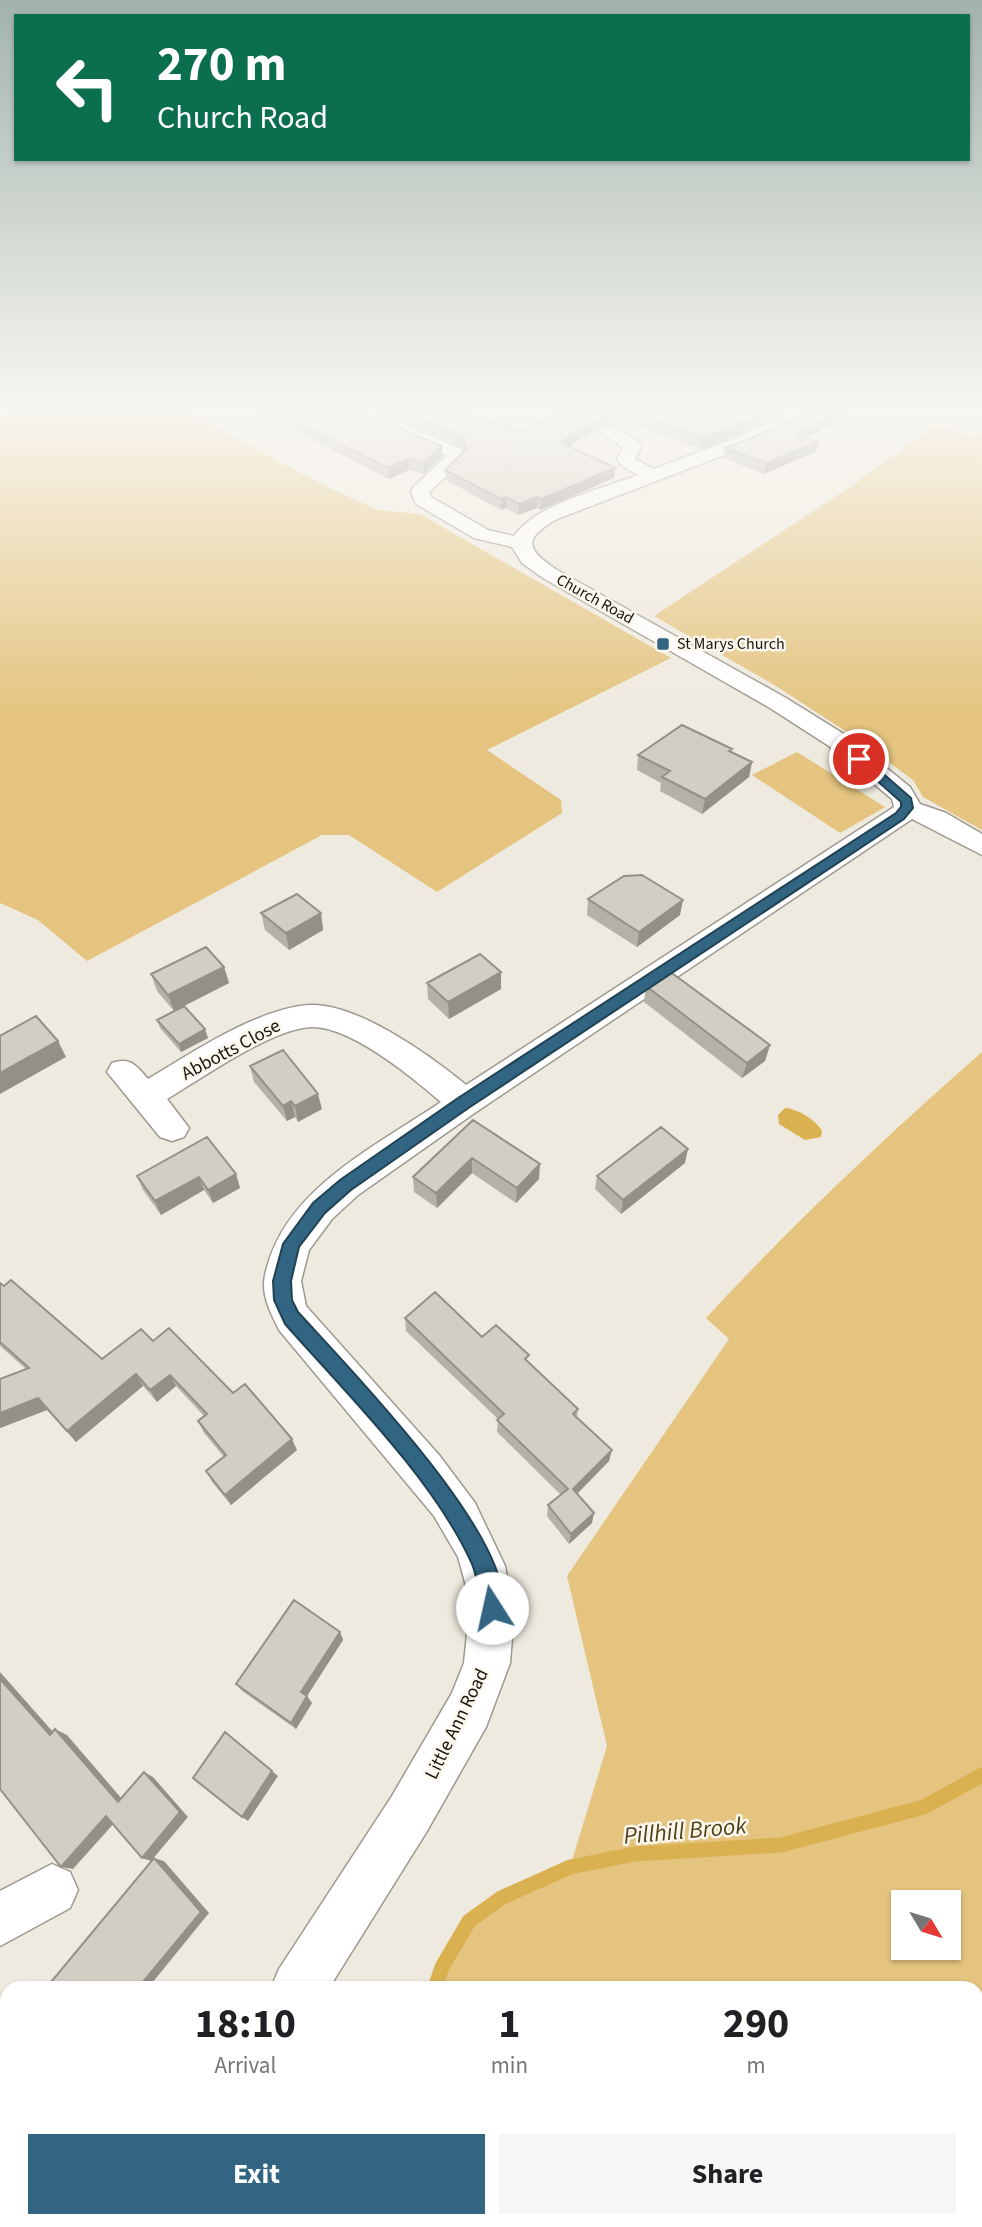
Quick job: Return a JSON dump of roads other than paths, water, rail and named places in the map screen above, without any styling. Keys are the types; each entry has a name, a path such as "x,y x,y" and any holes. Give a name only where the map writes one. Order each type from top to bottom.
{"street":[{"path":"443,512 481,534 520,543 529,527 560,512"},
{"name":"Church Road","path":"520,543 526,557 550,574 778,703 838,741 901,793 907,801 907,808"},
{"path":"907,808 937,819 982,846"},
{"name":"Little Ann Road","path":"302,1981 425,1789 457,1732 480,1686 487,1664 492,1608 488,1580 481,1559 454,1511 408,1451 292,1318 284,1300 282,1281 292,1244 319,1208 345,1185 464,1103 889,824 907,808"},
{"name":"Abbotts Close","path":"144,1097 273,1025 313,1016 334,1020 413,1061 464,1103"},
{"path":"123,1072 172,1129"},
{"path":"0,1920 52,1890"}],"waterway":[{"name":"Pillhill Brook","path":"437,1981 442,1967 469,1921 501,1898 570,1867 635,1854 781,1845 924,1807 982,1775"}],"place":[{"name":"St Marys Church","path":"663,644"}]}
